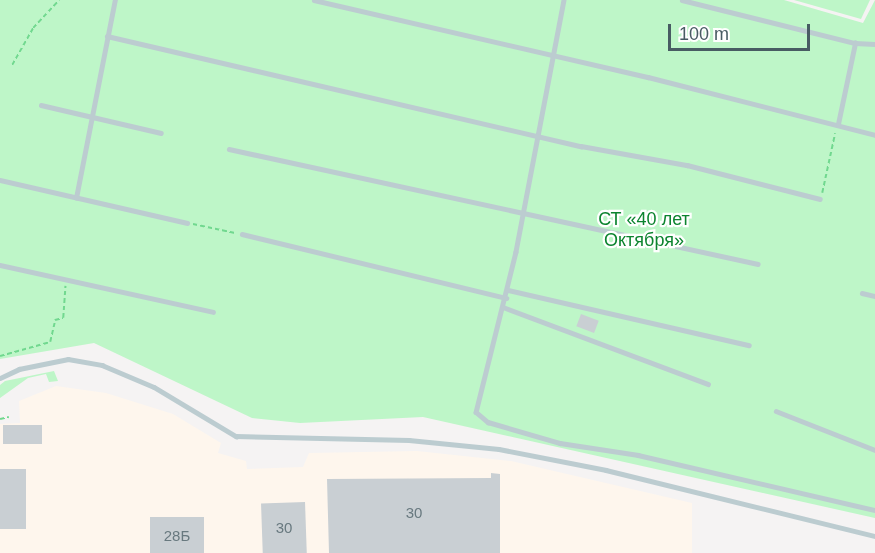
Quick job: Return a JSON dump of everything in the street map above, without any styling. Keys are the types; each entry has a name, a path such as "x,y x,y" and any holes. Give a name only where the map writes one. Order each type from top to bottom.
{"lane":[{"path":"76,198 90,116 116,0"},
{"path":"314,0 552,55 875,135"},
{"path":"564,0 508,290 476,412 488,422 560,443 649,457 875,510"},
{"path":"682,0 855,43 875,44"},
{"path":"107,36 538,135 664,160 820,200"},
{"path":"838,124 855,43"},
{"path":"41,105 161,133"},
{"path":"229,149 588,229 631,234 758,264"},
{"path":"0,180 187,223"},
{"path":"242,234 506,298"},
{"path":"0,265 213,312"},
{"path":"508,290 749,345"},
{"path":"862,293 875,296"},
{"path":"504,307 708,384"},
{"path":"0,378 68,359 102,365 154,387 236,436 409,440 499,449 606,470 875,536"},
{"path":"776,411 875,450"}],"path":[{"path":"12,64 33,28 59,0"},
{"path":"820,200 838,124"},
{"path":"202,226 242,234"},
{"path":"0,356 50,342 56,320 63,318 65,279"},
{"path":"0,419 9,417"}],"shaded area":[{"path":"56,386 106,393 173,414 221,443 218,453 246,461 247,469 303,467 309,453 417,451 511,461 692,503 692,553 0,553 0,424 20,423 19,401"}],"green space":[{"name":"СТ «40 лет Октября»","path":"0,0 784,0 863,23 875,0 875,518 423,417 300,423 252,418 94,343 0,359"},
{"path":"794,0 870,0 861,19"},
{"path":"54,371 58,381 49,382 46,374 28,378 0,398 0,385 5,381"}],"building":[{"path":"581,314 599,321 594,333 576,326"},
{"path":"3,425 42,425 42,444 3,444"},
{"path":"0,469 26,469 26,529 0,529"},
{"path":"491,473 500,474 500,553 329,553 327,479 491,478"},
{"path":"305,502 307,553 263,553 261,504"},
{"path":"150,517 204,517 204,553 150,553"}]}
